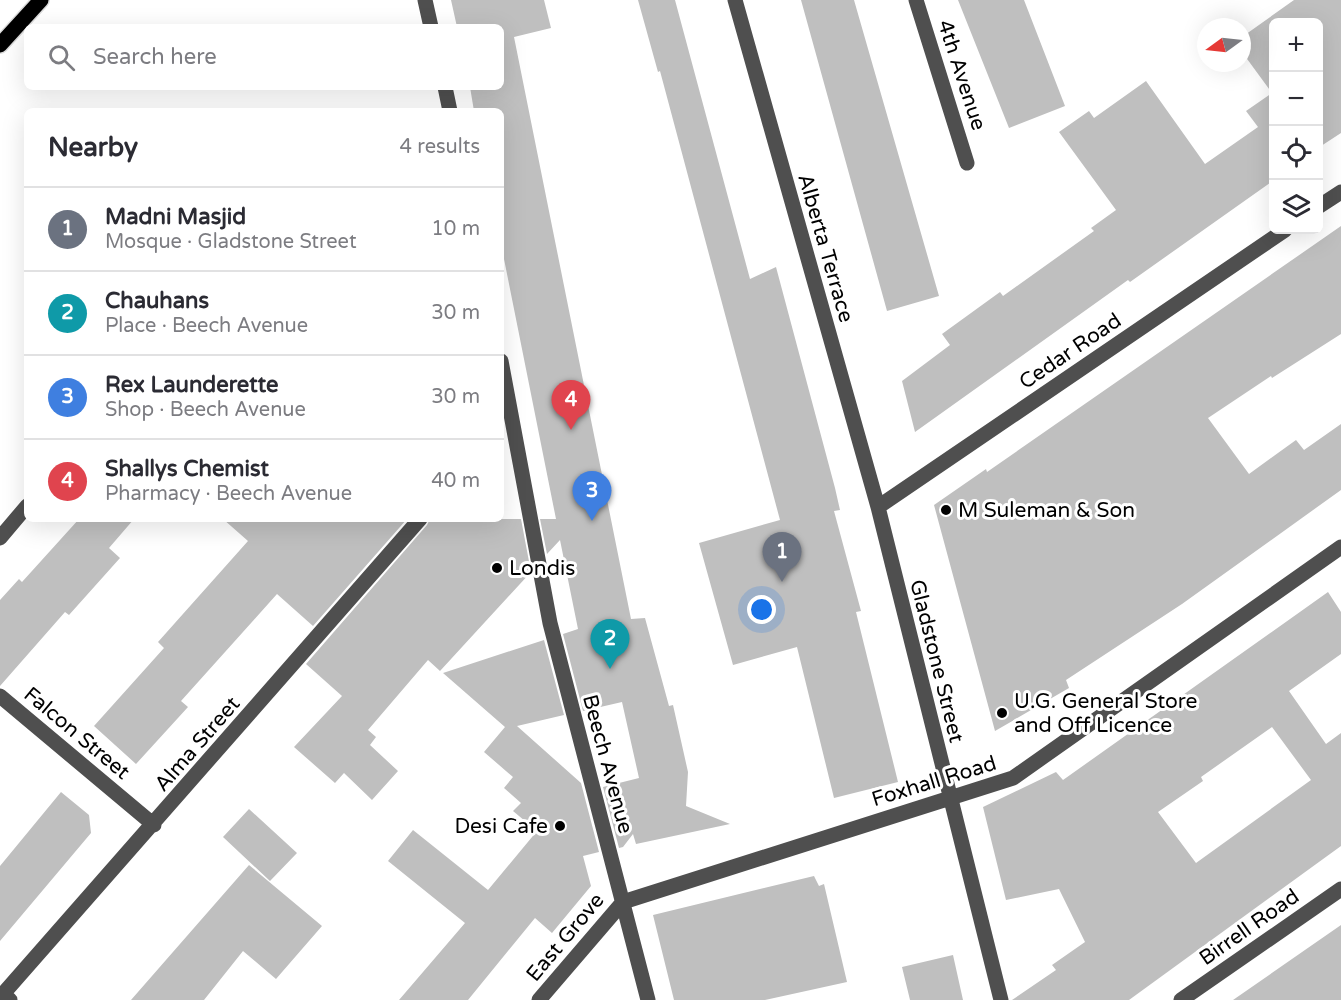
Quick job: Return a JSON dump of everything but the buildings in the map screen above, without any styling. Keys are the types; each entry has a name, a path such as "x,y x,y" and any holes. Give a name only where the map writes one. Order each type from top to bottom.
{"main road":[{"path":"0,45 41,0"}],"street":[{"path":"425,0 430,24"},
{"name":"Alberta Terrace","path":"735,0 878,507"},
{"name":"4th Avenue","path":"916,0 968,163"},
{"path":"446,90 449,108"},
{"path":"1323,204 1341,192"},
{"name":"Cedar Road","path":"878,507 1279,234"},
{"name":"Beech Avenue","path":"504,375 550,623 648,1000"},
{"path":"504,423 512,414"},
{"name":"Gladstone Street","path":"878,507 1001,1000"},
{"path":"0,538 24,510"},
{"name":"Alma Street","path":"7,997 417,522"},
{"name":"Foxhall Road","path":"623,902 1012,778 1341,547"},
{"name":"Falcon Street","path":"0,696 154,825"},
{"name":"Birrell Road","path":"1181,1000 1341,889"},
{"name":"East Grove","path":"539,1000 623,902"}],"place":[{"name":"Shallys Chemist","path":"571,430"},
{"name":"M Suleman & Son","path":"946,510"},
{"name":"Rex Launderette","path":"592,521"},
{"name":"Londis","path":"497,568"},
{"name":"Madni Masjid","path":"782,582"},
{"name":"Chauhans","path":"610,669"},
{"name":"U.G. General Store and Off Licence","path":"1002,713"},
{"name":"Desi Cafe","path":"560,826"}]}
